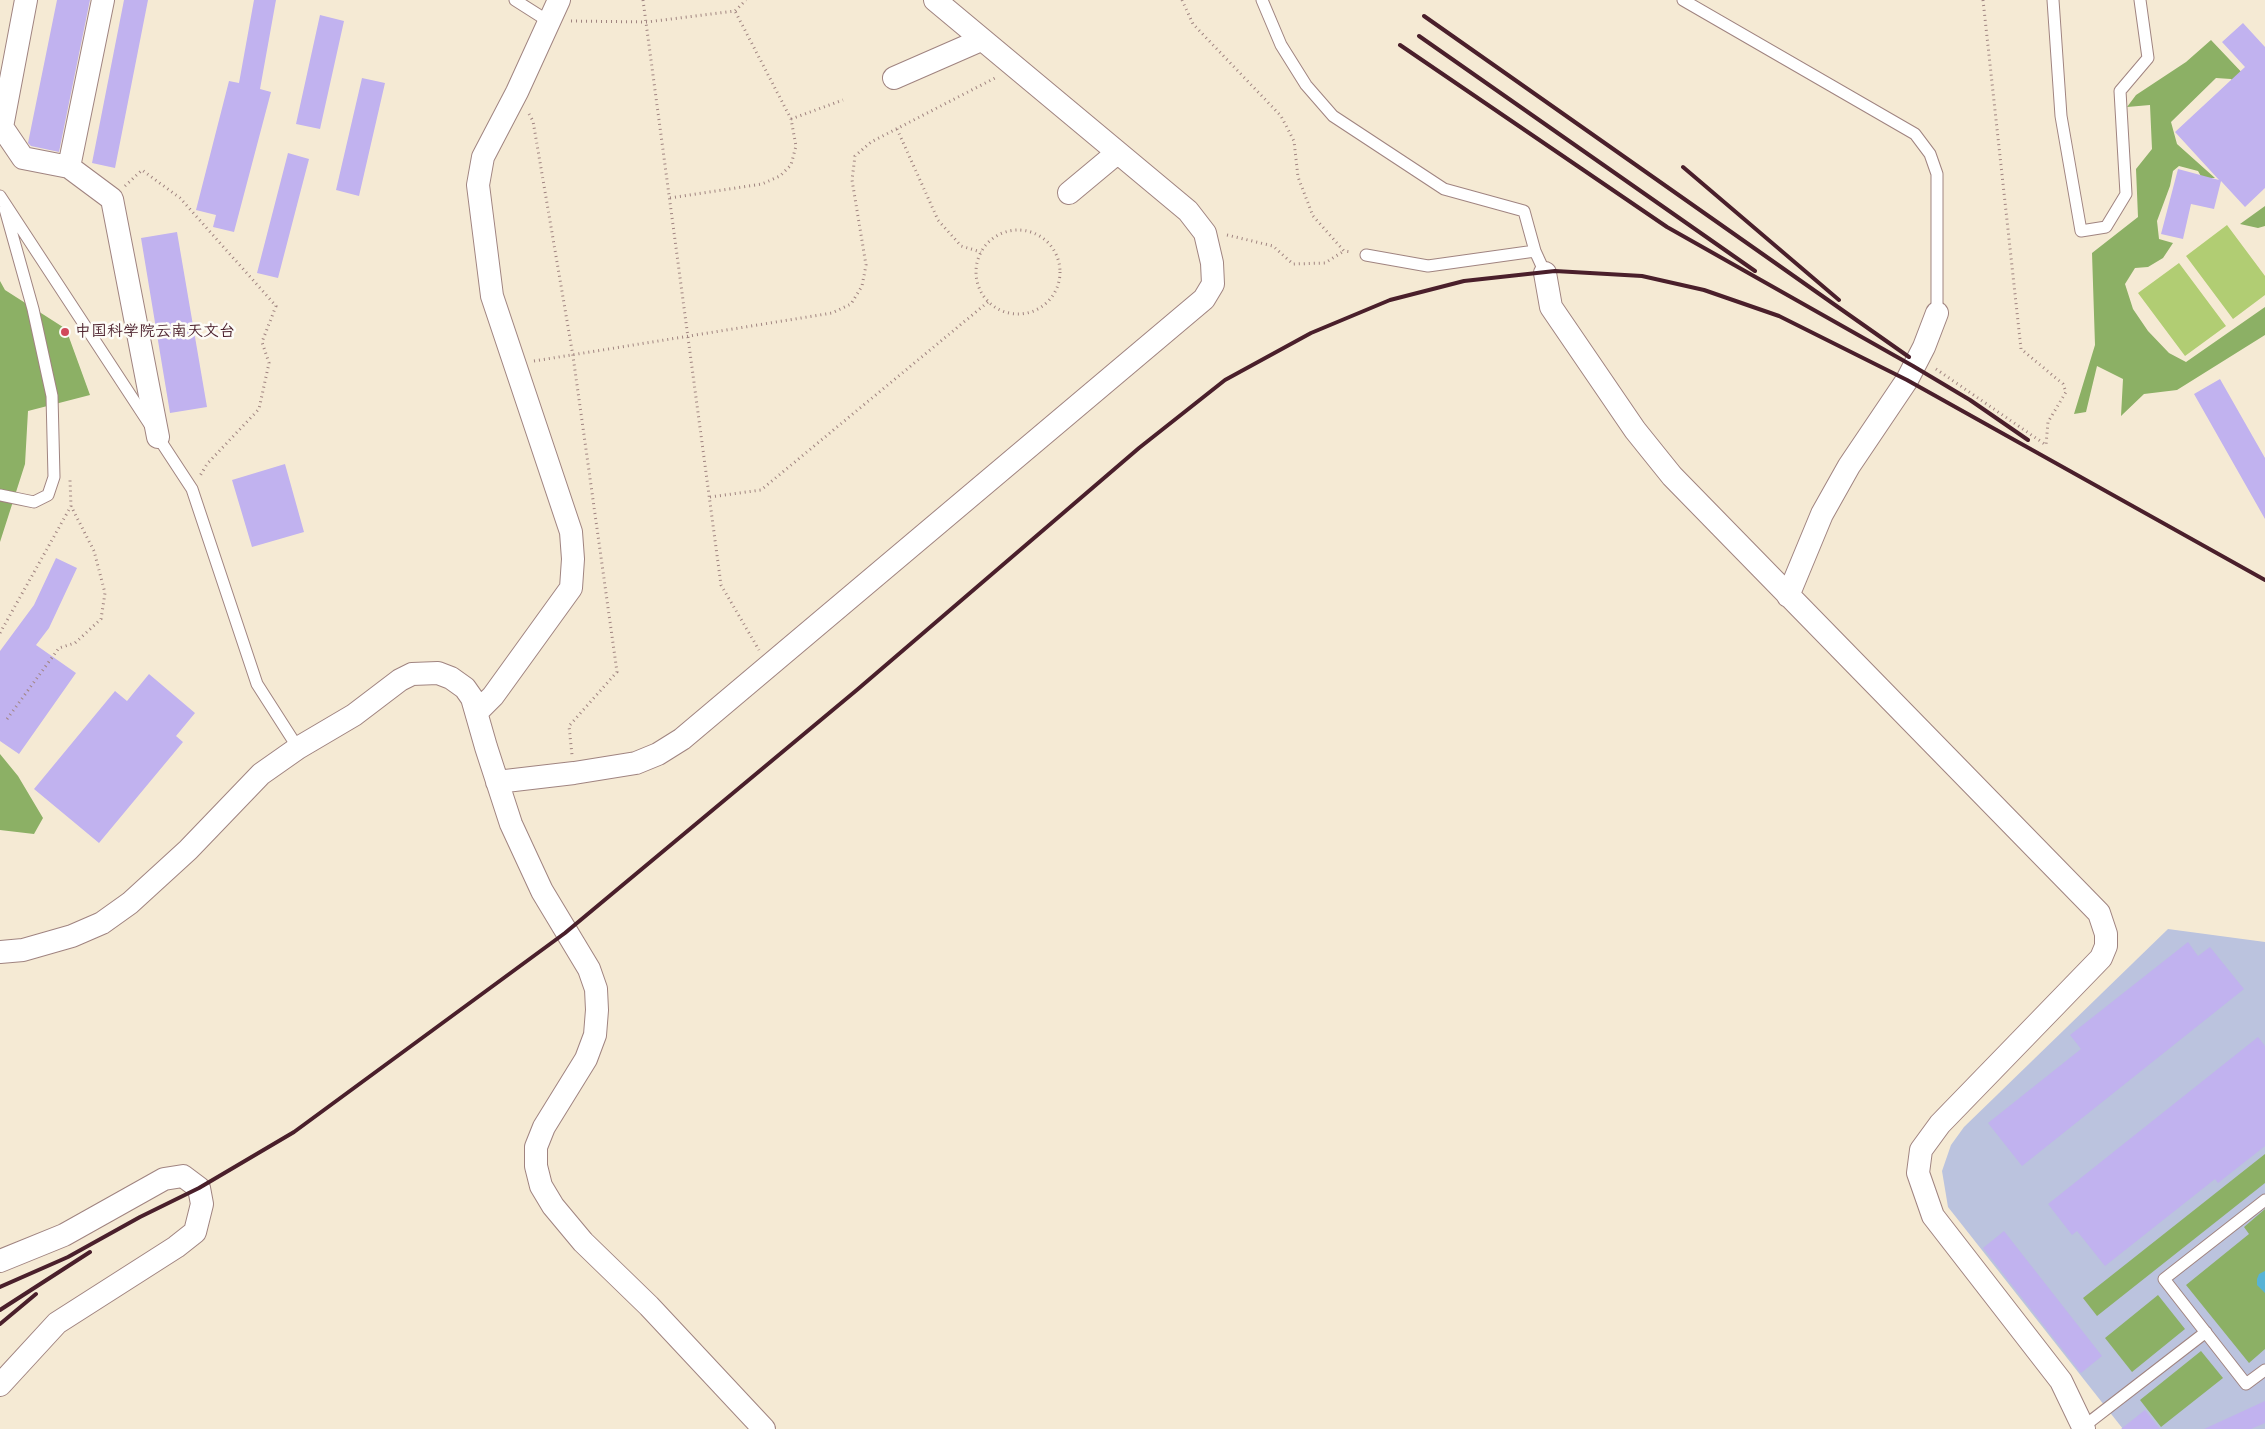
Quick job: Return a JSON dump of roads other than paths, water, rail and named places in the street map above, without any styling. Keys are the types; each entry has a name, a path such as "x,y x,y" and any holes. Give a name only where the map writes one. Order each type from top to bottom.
{"street":[{"path":"26,0 2,127 23,158 70,167 112,199 158,437"},
{"path":"70,167 103,0"},
{"path":"477,712 493,696 571,588 573,559 570,532 492,296 478,185 483,158 517,92 548,21 560,0"},
{"path":"497,782 574,773 636,763 658,754 682,739 1204,299 1213,284 1212,263 1204,233 1183,206 935,0"},
{"path":"894,78 981,40"},
{"path":"1068,193 1117,153"},
{"path":"1545,273 1551,307 1635,430 1672,476 2099,913 2106,934 2106,946 2101,958 1940,1124 1921,1150 1918,1173 1933,1216 2061,1381 2083,1428"},
{"path":"1788,596 1822,514 1848,466 1907,380 1937,313"},
{"path":"0,952 23,950 72,936 102,923 130,903 188,850 261,774 298,748 354,715 400,680 412,674 433,672 451,678 465,688 472,698 511,824 542,892 565,933 580,952 589,969 596,989 595,1035 586,1059 544,1127 536,1147 536,1166 541,1186 553,1206 583,1242 649,1306 764,1429"},
{"path":"0,1261 64,1235 164,1179 183,1176 199,1188 202,1204 195,1232 176,1247 57,1323 0,1385"}],"lane":[{"path":"515,0 548,21"},
{"path":"1262,0 1281,45 1306,85 1333,116 1444,189 1524,211 1535,251 1545,273"},
{"path":"1683,0 1915,134 1930,154 1936,174 1937,313"},
{"path":"2053,0 2061,116 2081,231 2106,227 2126,194 2120,91 2148,58 2140,0"},
{"path":"1,197 192,489 257,684 298,748"},
{"path":"0,495 34,502 48,495 54,477 52,396 33,309 1,197"},
{"path":"1366,255 1428,266 1535,251"},
{"path":"2265,1200 2164,1279 2246,1384 2265,1370"},
{"path":"2083,1428 2206,1332"}],"water":[{"path":"2265,1271 2265,1293 2257,1285 2257,1279 2259,1274"}],"railway":[{"path":"1424,16 1909,357"},
{"path":"1419,36 1755,271"},
{"path":"1400,45 1667,227 1913,366 1970,400 2028,440"},
{"path":"1683,167 1839,300"},
{"path":"0,1287 68,1257 140,1217 199,1188 294,1132 565,933 858,689 1139,448 1225,380 1311,333 1390,300 1464,281 1555,271 1642,276 1704,290 1779,316 1907,380 2265,580"},
{"path":"0,1310 90,1252"},
{"path":"0,1324 36,1294"}],"place":[{"name":"中国科学院云南天文台","path":"65,332"}]}
